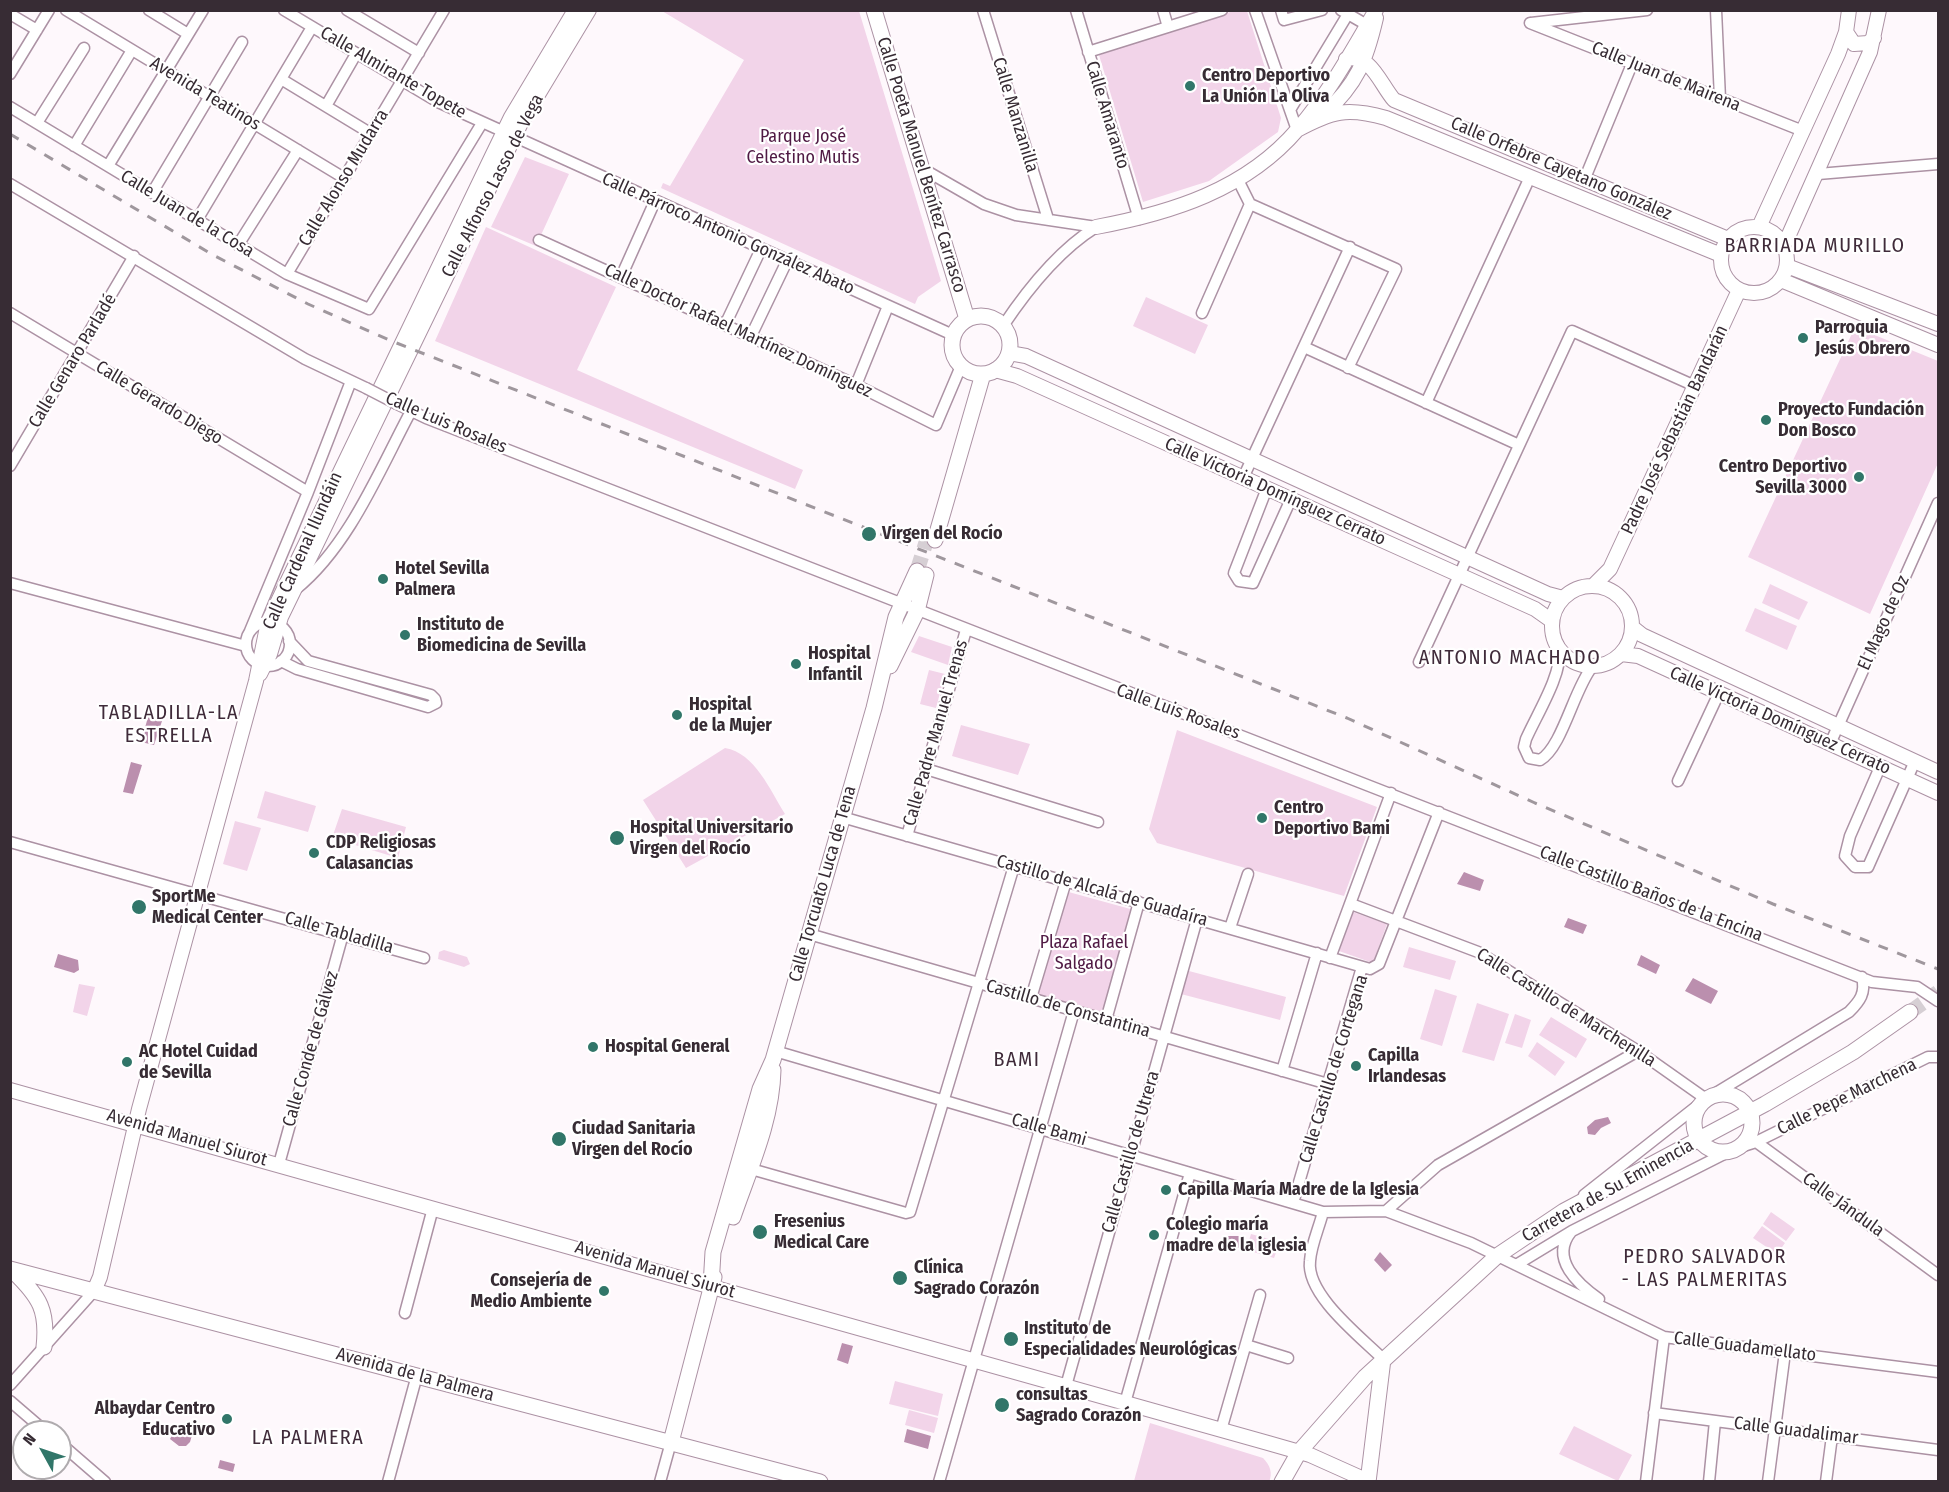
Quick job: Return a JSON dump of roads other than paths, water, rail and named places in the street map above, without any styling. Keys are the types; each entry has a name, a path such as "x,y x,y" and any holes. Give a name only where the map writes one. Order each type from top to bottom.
{"main road":[{"name":"Calle Poeta Manuel Benítez Carrasco","path":"874,10 967,319"},
{"path":"931,538 978,371 1009,353 1010,343 1003,326 982,316 967,319 954,335 952,352 978,371"},
{"name":"Calle Torcuato Luca de Tena","path":"711,1286 713,1252 760,1089 774,1055 874,708 908,607 922,573"},
{"name":"Carretera de Su Eminencia","path":"1299,1452 1383,1359 1497,1256 1564,1211 1750,1112 1913,1016"},
{"name":"Calle Torcuato Luca de Tena","path":"671,1442 711,1286 752,1169 771,1091 774,1055"},
{"path":"1729,1094 1744,1102 1750,1112 1752,1139 1734,1149 1715,1150 1700,1139 1695,1118 1699,1108 1706,1100 1717,1095 1729,1094"},
{"path":"11,1270 32,1289 41,1304 46,1325 44,1347"},
{"name":"Avenida de la Palmera","path":"11,1270 819,1482"},
{"path":"1369,1481 1383,1359"},
{"path":"1282,1482 1299,1452"}],"street":[{"path":"10,74 49,10"},
{"name":"Avenida Teatinos","path":"66,10 344,178"},
{"path":"149,10 188,34"},
{"path":"108,166 203,10"},
{"name":"Calle Almirante Topete","path":"284,10 401,81 509,135"},
{"path":"347,10 419,53"},
{"name":"Calle Alonso Mudarra","path":"287,274 444,10"},
{"name":"Calle Alfonso Lasso de Vega","path":"367,427 509,135 575,10"},
{"name":"Calle Alfonso Lasso de Vega","path":"509,135 589,10"},
{"name":"Calle Manzanilla","path":"983,10 1048,219"},
{"name":"Calle Amaranto","path":"1076,10 1139,219"},
{"path":"1163,10 1168,27"},
{"path":"1088,52 1222,10"},
{"path":"1255,10 1297,130"},
{"path":"1281,10 1284,20 1322,10"},
{"path":"1297,130 1331,84 1377,10"},
{"path":"1320,118 1341,98 1357,78 1365,60 1377,10"},
{"name":"Calle Juan de Mairena","path":"1647,10 1530,23 1803,131"},
{"path":"1716,10 1720,99"},
{"path":"1759,227 1846,32 1849,10"},
{"path":"1784,246 1818,174 1874,38 1879,10"},
{"path":"1290,110 1345,12 1367,25"},
{"path":"10,14 38,30"},
{"path":"197,220 312,27"},
{"path":"1846,32 1854,44 1868,44 1874,38"},
{"path":"152,193 242,42"},
{"path":"37,123 84,48"},
{"path":"74,146 132,50"},
{"path":"326,106 356,54"},
{"path":"1346,59 1357,57 1365,60"},
{"name":"Calle Orfebre Cayetano González","path":"1365,60 1394,100 1728,239"},
{"path":"1585,178 1632,64"},
{"path":"281,80 370,133"},
{"path":"1331,84 1341,98 1359,110"},
{"name":"Calle Juan de la Cosa","path":"10,107 287,274 369,309 482,123"},
{"path":"923,169 984,204 1016,215 1096,227 1139,219 1203,198 1238,180 1297,130 1320,118 1344,110 1359,110"},
{"name":"Calle Orfebre Cayetano González","path":"1359,110 1386,118 1721,255"},
{"name":"Calle Párroco Antonio González Abato","path":"509,135 954,335"},
{"path":"238,245 297,150"},
{"path":"1426,403 1536,158"},
{"path":"1548,184 1551,164"},
{"path":"1818,174 1938,164"},
{"path":"1238,180 1250,204 1396,269 1348,368"},
{"name":"Calle Luis Rosales","path":"10,184 305,359 411,411 966,630 1439,812"},
{"path":"621,277 655,201"},
{"path":"1202,313 1250,204"},
{"path":"1003,326 1014,309 1074,241 1096,227"},
{"path":"1759,227 1778,237 1784,246 1787,266 1781,280 1775,286 1758,293 1739,290 1725,276 1721,255 1728,239 1737,232 1759,227"},
{"name":"Calle Doctor Rafael Martínez Domínguez","path":"539,240 751,336 936,425 978,371"},
{"path":"1243,478 1350,247"},
{"path":"724,325 761,249"},
{"name":"Calle Genaro Parladé","path":"10,466 134,256"},
{"path":"751,336 787,261"},
{"path":"1787,266 1938,324"},
{"path":"1781,280 1938,345"},
{"name":"Padre José Sebastián Bandarán","path":"1593,586 1610,570 1739,290"},
{"path":"856,385 888,306"},
{"name":"Calle Gerardo Diego","path":"10,314 308,492"},
{"path":"1419,662 1572,331 1695,386"},
{"path":"1304,347 1519,445"},
{"name":"Calle Victoria Domínguez Cerrato","path":"1009,353 1026,356 1548,594 1563,598"},
{"name":"Calle Victoria Domínguez Cerrato","path":"978,371 1017,376 1535,609 1552,621"},
{"name":"Calle Cardenal Ilundáin","path":"246,646 249,631 308,492 351,381"},
{"name":"Calle Cardenal Ilundáin","path":"294,591 317,572 339,543 411,411"},
{"name":"Calle Cardenal Ilundáin","path":"273,623 294,591 367,427"},
{"name":"Calle Cardenal Ilundáin","path":"94,1291 100,1277 136,1123 273,623 367,427"},
{"path":"1266,488 1237,560 1234,573 1239,581 1254,583 1291,499"},
{"name":"El Mago de Oz","path":"1830,744 1935,520 1938,503"},
{"path":"1559,650 1574,662 1592,667 1608,663 1621,654 1628,644 1632,627 1628,609 1610,582 1610,570"},
{"path":"10,583 246,646 251,658 261,665 281,661 297,669 412,696 308,661 289,641"},
{"path":"1592,667 1582,681 1552,751 1540,760 1529,758 1524,747 1526,739 1557,670 1560,658 1554,641 1552,621 1556,609 1563,598 1572,591 1593,586 1617,594"},
{"path":"249,631 257,624 273,623 286,631 289,641 287,654 281,661"},
{"name":"Calle Victoria Domínguez Cerrato","path":"1632,627 1646,638 1938,772"},
{"name":"Calle Padre Manuel Trenas","path":"907,836 966,630"},
{"name":"Calle Victoria Domínguez Cerrato","path":"1621,654 1638,656 1938,793"},
{"path":"1678,781 1719,693"},
{"path":"1880,767 1850,836 1845,856 1854,867 1868,867 1915,761"},
{"name":"Calle Padre Manuel Trenas","path":"926,769 1098,822"},
{"path":"1330,958 1391,793"},
{"name":"Calle Castillo de Cortegana","path":"1293,1203 1362,967 1370,969 1379,964 1439,812"},
{"name":"Calle Castillo Baños de la Encina","path":"1439,812 1872,982 1917,987 1938,1001"},
{"name":"Castillo de Alcalá de Guadaíra","path":"842,818 1362,967"},
{"name":"Calle Tabladilla","path":"10,842 424,958"},
{"path":"752,1169 906,1213 910,1212 1014,866"},
{"path":"1230,928 1248,874"},
{"path":"1032,998 1066,881"},
{"path":"1106,1020 1139,902"},
{"name":"Calle Castillo de Marchenilla","path":"1351,903 1479,952 1638,1051 1706,1100"},
{"name":"Calle Castillo de Utrera","path":"1066,1386 1197,919"},
{"name":"Calle Conde de Gálvez","path":"279,1164 343,934"},
{"name":"Castillo de Constantina","path":"809,934 1328,1084"},
{"path":"1282,1071 1317,954"},
{"path":"1564,1211 1706,1100 1849,1012 1860,1001 1864,986 1862,977"},
{"path":"939,1482 972,1360 1074,1011"},
{"path":"1386,1211 1438,1165 1638,1051"},
{"name":"Calle Bami","path":"774,1055 1041,1127 1323,1212 1386,1211"},
{"name":"Calle Pepe Marchena","path":"1752,1139 1928,1057 1938,1057"},
{"name":"Avenida Manuel Siurot","path":"10,1090 136,1123 1299,1452 1369,1481"},
{"name":"Calle Jándula","path":"1752,1139 1938,1275"},
{"path":"1516,1265 1572,1231 1734,1149"},
{"path":"1125,1403 1190,1173"},
{"path":"405,1313 433,1208"},
{"name":"Calle Guadamellato","path":"1386,1211 1471,1243 1664,1337 1938,1372"},
{"path":"1323,1212 1310,1262 1314,1284 1324,1299 1383,1359"},
{"path":"1572,1231 1568,1236 1563,1254 1568,1271 1581,1286 1621,1316"},
{"path":"10,1386 94,1291"},
{"path":"1221,1430 1260,1295"},
{"path":"1646,1482 1664,1337"},
{"path":"1246,1345 1288,1358"},
{"path":"1768,1482 1785,1352"},
{"path":"388,1482 417,1375"},
{"path":"10,1401 32,1420"},
{"name":"Calle Guadalimar","path":"1654,1413 1938,1450"},
{"path":"1709,1482 1715,1421"},
{"path":"1826,1482 1832,1436"},
{"name":"Calle Torcuato Luca de Tena","path":"660,1482 671,1442"},
{"path":"72,1453 105,1482"}],"tunnel":[{"path":"917,571 928,536"},
{"path":"1910,1012 1938,992"}],"railway":[{"path":"10,134 213,255 308,304 389,340 1347,718 1535,803 1773,904 1938,969"}],"place":[{"name":"Centro Deportivo La Unión La Oliva","path":"1190,86"},
{"name":"Parroquia Jesús Obrero","path":"1803,338"},
{"name":"Proyecto Fundación Don Bosco","path":"1766,420"},
{"name":"Centro Deportivo Sevilla 3000","path":"1859,477"},
{"name":"Virgen del Rocío","path":"869,534"},
{"name":"Hotel Sevilla Palmera","path":"383,579"},
{"name":"Instituto de Biomedicina de Sevilla","path":"405,635"},
{"name":"Hospital Infantil","path":"796,664"},
{"name":"Hospital de la Mujer","path":"677,715"},
{"name":"Centro Deportivo Bami","path":"1262,818"},
{"name":"Hospital Universitario Virgen del Rocío","path":"617,838"},
{"name":"CDP Religiosas Calasancias","path":"314,853"},
{"name":"SportMe Medical Center","path":"139,907"},
{"name":"Hospital General","path":"593,1047"},
{"name":"AC Hotel Cuidad de Sevilla","path":"127,1062"},
{"name":"Capilla Irlandesas","path":"1356,1066"},
{"name":"Ciudad Sanitaria Virgen del Rocío","path":"559,1139"},
{"name":"Capilla María Madre de la Iglesia","path":"1166,1190"},
{"name":"Fresenius Medical Care","path":"760,1232"},
{"name":"Colegio maría madre de la iglesia","path":"1154,1235"},
{"name":"Clínica Sagrado Corazón","path":"900,1278"},
{"name":"Consejería de Medio Ambiente","path":"604,1291"},
{"name":"Instituto de Especialidades Neurológicas","path":"1011,1339"},
{"name":"consultas Sagrado Corazón","path":"1002,1405"},
{"name":"Albaydar Centro Educativo","path":"227,1419"}],"district":[{"name":"BARRIADA MURILLO","path":"1815,246"},
{"name":"ANTONIO MACHADO","path":"1510,658"},
{"name":"TABLADILLA-LA ESTRELLA","path":"169,724"},
{"name":"BAMI","path":"1017,1060"},
{"name":"PEDRO SALVADOR - LAS PALMERITAS","path":"1705,1268"},
{"name":"LA PALMERA","path":"308,1438"}],"park label":[{"name":"Parque José Celestino Mutis","path":"803,147"},
{"name":"Plaza Rafael Salgado","path":"1084,953"}]}
